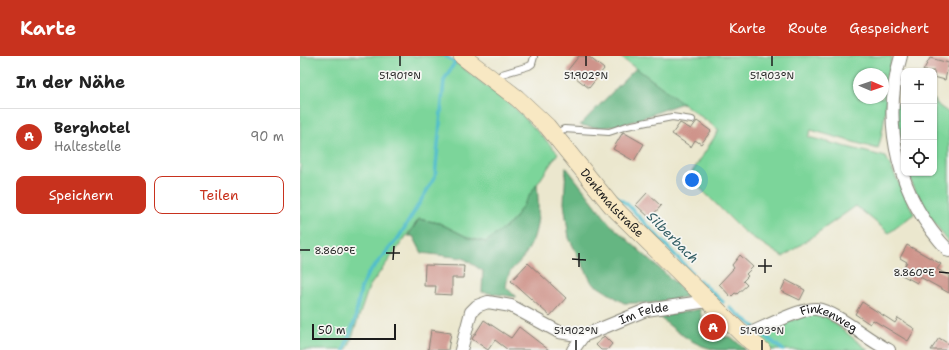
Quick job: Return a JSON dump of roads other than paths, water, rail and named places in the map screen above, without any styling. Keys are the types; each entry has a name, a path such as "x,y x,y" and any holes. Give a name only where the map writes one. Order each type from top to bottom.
{"main road":[{"name":"Denkmalstraße","path":"462,56 496,80 517,98 554,135 611,206 708,301 748,334 762,350"}],"street":[{"path":"901,56 894,85 892,104 895,150 911,197 928,224 949,251"},
{"name":"Im Felde","path":"583,336 646,310 708,301"},
{"path":"461,350 472,312 477,306 488,302 511,306 558,332 583,336 573,350"},
{"name":"Finkenweg","path":"748,334 803,310 815,309 847,324 889,350"}],"lane":[{"path":"496,80 502,74 529,66 532,64 534,57"},
{"path":"554,135 564,129 609,132 627,126 672,117 692,120"}],"waterway":[{"path":"344,350 355,320 361,288 367,275 399,237 435,177 444,80 455,62 445,56"},
{"name":"Silberbach","path":"611,193 628,205 692,273"},
{"name":"Silberbach","path":"699,280 723,302"},
{"name":"Silberbach","path":"730,308 756,328"},
{"name":"Silberbach","path":"760,332 783,350"}],"place":[{"name":"Berghotel","path":"713,327"}]}
